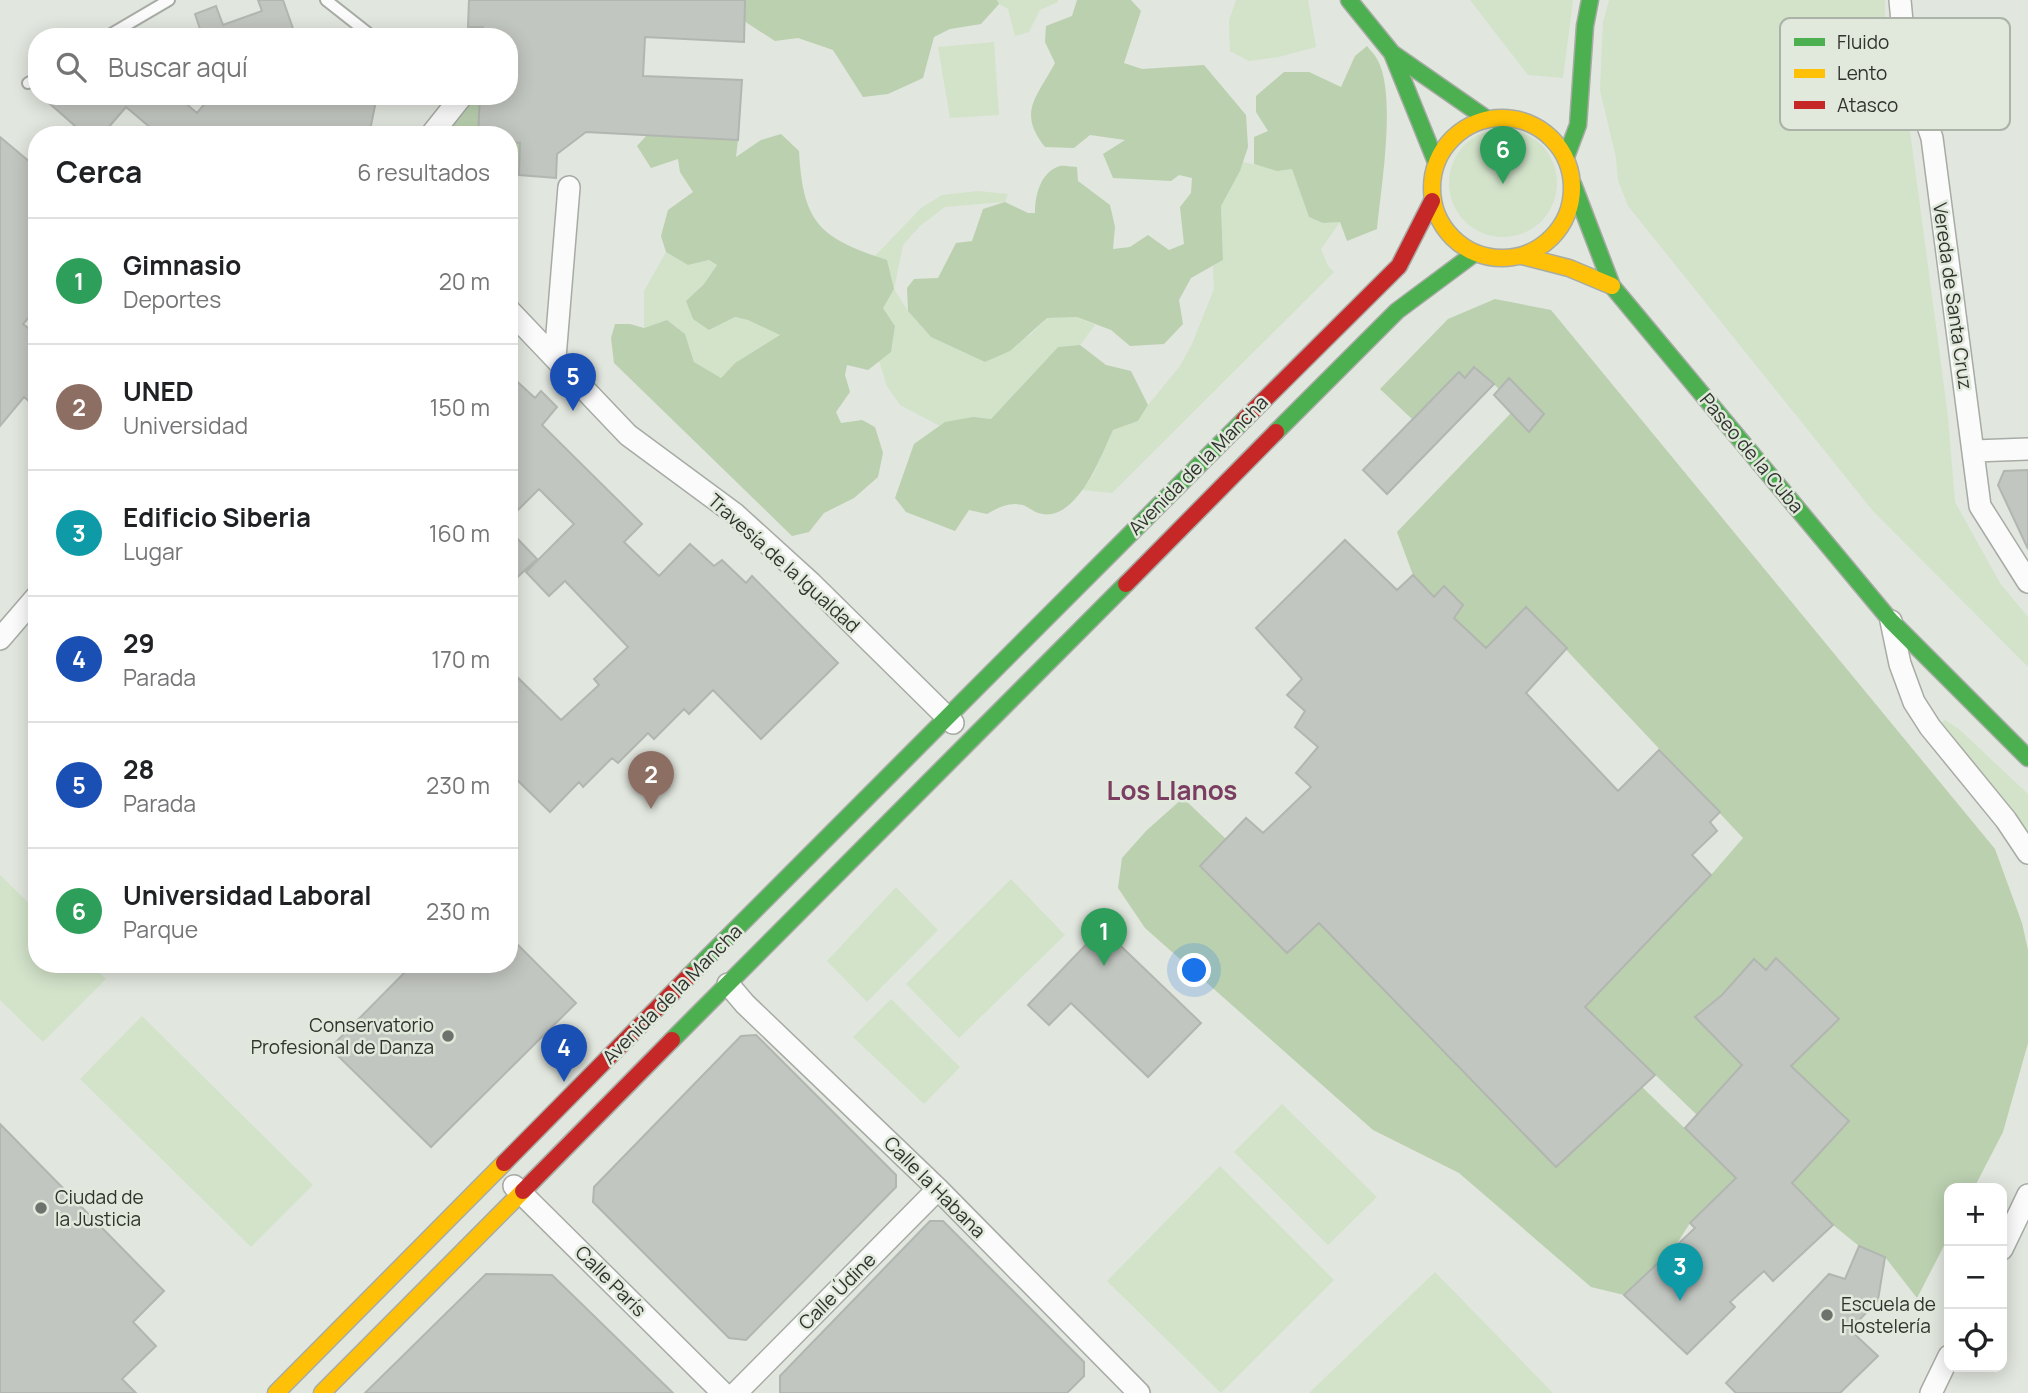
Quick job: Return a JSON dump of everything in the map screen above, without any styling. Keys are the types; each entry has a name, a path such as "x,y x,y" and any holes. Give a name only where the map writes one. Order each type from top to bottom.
{"main road":[{"path":"1349,0 1392,53 1487,119"},
{"path":"1566,157 1578,125 1585,26 1590,0"},
{"path":"1392,53 1436,162"},
{"path":"1509,118 1531,123 1551,137 1566,157 1573,184 1612,286 1569,268 1522,256 1503,258 1475,253 1455,241 1440,223 1432,201 1431,181 1436,162 1448,142 1465,127 1487,119 1509,118"},
{"path":"1522,256 1547,242 1565,220 1571,203 1573,184"},
{"name":"Avenida de la Mancha","path":"280,1392 946,716 1404,260 1432,201"},
{"name":"Avenida de la Mancha","path":"322,1393 1397,311 1475,253"},
{"name":"Paseo de la Cuba","path":"1612,286 1891,621 2028,758"}],"street":[{"name":"Vereda de Santa Cruz","path":"1900,0 1902,18"},
{"path":"437,126 451,105"},
{"name":"Vereda de Santa Cruz","path":"1928,130 1980,506 2028,582"},
{"path":"555,358 569,187"},
{"name":"Travesía de la Igualdad","path":"518,319 628,435 735,514 811,583 946,716"},
{"path":"1974,451 2028,449"},
{"path":"1,636 28,606"},
{"name":"Paseo de la Cuba","path":"1891,621 1900,664 1914,702 1930,727 2006,820 2028,853"},
{"path":"946,716 971,740"},
{"name":"Calle la Habana","path":"729,984 755,1013 938,1189 1126,1389"},
{"name":"Calle París","path":"498,1170 723,1393"},
{"name":"Calle Údine","path":"736,1393 938,1189"},
{"path":"2003,1246 2028,1195"},
{"path":"1931,1393 1944,1366"}],"lane":[{"path":"121,28 169,0"},
{"path":"326,0 362,28"}],"green space":[{"path":"745,0 997,0 999,4 981,24 950,29 934,37 923,78 888,94 863,97 833,50 798,38 775,41 744,21"},
{"path":"997,0 1058,2 1040,10 1029,32 1015,36 1008,9"},
{"path":"1077,0 1131,0 1141,11 1124,63 1142,69 1204,65 1246,115 1248,147 1240,171 1221,206 1223,260 1191,278 1179,300 1183,324 1164,344 1130,346 1111,330 1077,317 1047,318 1010,351 985,362 931,337 908,311 907,288 914,279 938,278 956,243 972,241 983,209 1005,202 1028,213 1035,213 1040,185 1048,173 1060,166 1077,167 1078,181 1110,205 1115,227 1113,249 1130,247 1148,235 1169,250 1184,244 1180,207 1191,193 1192,178 1179,175 1171,181 1113,178 1103,154 1125,140 1090,135 1074,148 1045,147 1032,124 1033,105 1055,63 1045,42 1046,26 1072,16"},
{"path":"1236,0 1308,0 1316,47 1279,57 1249,61 1230,51 1229,21"},
{"path":"1470,0 1573,0 1563,78 1528,75"},
{"path":"1609,0 1885,0 1885,18 1780,18 1780,130 1910,131 1948,417 1955,502 2000,583 2028,617 2028,667 1873,511 1628,206 1618,180 1616,158 1600,90 1603,22"},
{"path":"994,42 999,115 950,118 938,47"},
{"path":"1367,46 1377,59 1383,74 1386,94 1384,166 1377,229 1347,241 1340,222 1323,223 1309,217 1292,169 1277,171 1254,164 1254,137 1268,131 1256,112 1256,96 1284,72 1309,72 1341,87 1355,56"},
{"path":"465,105 480,105 478,126 448,126"},
{"path":"1503,129 1524,133 1541,145 1553,162 1557,183 1553,204 1541,221 1524,233 1503,237 1482,233 1465,221 1453,204 1449,183 1453,162 1465,145 1482,133"},
{"path":"781,134 799,151 805,196 819,225 846,244 887,260 894,289 883,308 895,326 891,352 868,370 847,365 845,375 850,392 836,412 841,423 862,420 875,427 883,453 878,477 854,498 824,513 809,532 792,536 614,363 611,338 615,324 644,328 667,320 685,334 694,362 721,378 735,363 780,335 735,317 709,330 693,319 686,301 704,284 717,265 709,260 688,265 666,252 661,236 668,210 693,192 680,172 678,159 651,168 637,146 647,135 738,140 736,157 761,140"},
{"path":"518,143 520,143 518,179"},
{"path":"1243,162 1277,170 1292,168 1309,217 1323,223 1340,222 1321,249 1328,266 1334,272 1112,493 1082,490 1094,473 1113,430 1138,421 1180,366 1192,344 1214,289 1213,266 1223,260 1221,205"},
{"path":"978,191 1008,194 1005,202 945,207 920,226 903,245 894,289 908,311 931,337 985,362 1031,334 1047,318 1077,317 1095,325 1080,345 1058,347 991,419 965,419 940,426 900,405 887,386 879,361 891,352 895,326 883,308 875,256 921,208 942,195"},
{"path":"666,252 688,265 709,260 717,265 704,284 686,301 709,330 735,317 781,335 735,363 721,378 694,362 685,334 667,320 644,328 644,291"},
{"path":"1495,299 1551,310 1995,849 2022,923 2028,950 2028,1043 2003,1132 1977,1183 1944,1183 1944,1246 1917,1298 1885,1257 1859,1246 1833,1225 1792,1183 1849,1121 1791,1066 1838,1019 1777,958 1766,970 1754,959 1722,995 1695,1017 1742,1065 1697,1115 1585,1007 1743,838 1526,607 1486,648 1454,618 1463,605 1445,587 1434,597 1413,575 1397,532 1511,413 1529,431 1544,414 1509,378 1499,389 1474,367 1465,378 1459,372 1412,419 1380,389 1448,319"},
{"path":"1080,345 1106,365 1131,371 1148,405 1138,421 1113,430 1094,471 1075,499 1064,509 1052,514 1038,513 1018,504 1004,506 987,514 969,510 955,531 906,512 895,498 914,444 945,422 973,417 991,419 1058,347"},
{"path":"1945,720 1960,730 2028,794 2028,839 1944,727 1942,722"},
{"path":"1183,798 1226,839 1200,867 1287,953 1319,923 1556,1166 1641,1086 1736,1178 1690,1223 1676,1245 1624,1295 1591,1287 1459,1173 1373,1130 1145,928 1118,888 1122,858 1146,831"},
{"path":"0,875 28,902 28,973 100,973 106,979 43,1042 0,1000"},
{"path":"1011,879 1065,935 959,1038 906,984"},
{"path":"896,887 938,930 867,1002 827,961"},
{"path":"891,999 960,1067 924,1104 853,1037"},
{"path":"142,1016 313,1185 251,1247 80,1079"},
{"path":"1282,1104 1377,1197 1328,1245 1234,1152"},
{"path":"1220,1166 1334,1280 1221,1393 1107,1281"},
{"path":"1435,1272 1553,1393 1309,1393"}],"building":[{"path":"258,0 283,0 293,28 200,28 195,14 216,6 223,25 262,11"},
{"path":"469,0 745,0 744,42 645,37 643,76 742,80 738,140 586,132 557,154 556,178 519,175 518,126 478,126 480,105 518,105 518,28 468,27"},
{"path":"51,105 188,105 197,113 204,105 375,105 371,126 148,126 126,107 110,126 75,126"},
{"path":"0,137 28,160 28,318 23,324 28,328 28,400 24,397 0,426"},
{"path":"1474,367 1494,384 1387,494 1363,470 1459,372 1465,378"},
{"path":"1509,378 1544,414 1529,432 1494,395"},
{"path":"518,382 535,398 541,391 557,407 542,425 642,524 624,542 659,576 690,544 714,566 722,560 746,583 752,576 838,663 761,739 713,690 689,714 684,709 654,739 648,733 618,763 612,758 583,787 579,782 550,812 518,781 518,678 561,720 599,685 594,679 628,647 565,581 549,596 526,572 574,524 539,489 518,510"},
{"path":"2028,470 2028,549 1998,485 2004,471"},
{"path":"518,539 537,559 518,577"},
{"path":"1345,540 1397,590 1413,575 1434,597 1444,586 1463,605 1454,618 1486,648 1526,607 1567,648 1526,693 1618,791 1659,750 1720,812 1710,822 1717,831 1692,855 1711,875 1585,1007 1655,1075 1556,1167 1319,923 1287,953 1200,866 1246,818 1263,833 1311,787 1296,773 1318,747 1295,727 1305,711 1287,695 1302,679 1256,628"},
{"path":"1102,928 1201,1023 1148,1077 1071,1003 1049,1025 1028,1005"},
{"name":"Conservatorio Profesional de Danza","path":"518,945 576,1003 431,1147 330,1048 404,973 518,973"},
{"path":"1776,958 1839,1019 1791,1066 1849,1121 1792,1183 1833,1225 1773,1281 1764,1271 1730,1302 1735,1307 1687,1354 1624,1295 1695,1228 1690,1223 1736,1178 1685,1128 1742,1065 1695,1017 1722,995 1754,959 1766,970"},
{"path":"756,1035 896,1175 896,1187 746,1340 729,1338 593,1202 594,1187 741,1036"},
{"name":"Ciudad de la Justicia","path":"0,1124 164,1291 133,1322 156,1346 122,1379 136,1393 0,1393"},
{"path":"930,1221 943,1221 1084,1362 1084,1376 1067,1393 780,1393 780,1376"},
{"name":"Escuela de Hostelería","path":"1859,1246 1885,1257 1878,1300 1850,1330 1878,1356 1840,1393 1736,1393 1726,1383 1829,1274 1845,1279"},
{"path":"486,1274 552,1275 673,1393 365,1393"}],"traffic: fast":[{"path":"1349,0 1392,53 1487,119"},
{"path":"1566,157 1578,125 1585,26 1590,0"},
{"path":"1392,53 1436,162"},
{"path":"1573,184 1612,286 1891,621 2028,758"},
{"path":"1276,432 1397,311 1475,253"},
{"path":"690,975 1244,420"},
{"path":"672,1040 1126,584"}],"traffic: slow":[{"path":"1502,118 1529,123 1552,138 1567,161 1572,188 1567,215 1552,238 1529,253 1502,258 1475,253 1452,238 1437,215 1432,188 1437,161 1452,138 1475,123 1502,118"},
{"path":"1522,256 1569,268 1612,286"},
{"path":"276,1393 504,1163"},
{"path":"322,1393 523,1191"}],"traffic: jam":[{"path":"1244,420 1399,266 1432,201"},
{"path":"1126,584 1276,432"},
{"path":"504,1163 690,975"},
{"path":"523,1191 672,1040"}],"place":[{"name":"Universidad Laboral","path":"1503,184"},
{"name":"28","path":"573,411"},
{"name":"UNED","path":"651,809"},
{"name":"Gimnasio","path":"1104,966"},
{"name":"Conservatorio Profesional de Danza","path":"448,1036"},
{"name":"29","path":"564,1082"},
{"name":"Ciudad de la Justicia","path":"41,1208"},
{"name":"Edificio Siberia","path":"1680,1301"},
{"name":"Escuela de Hostelería","path":"1827,1315"}],"district":[{"name":"Los Llanos","path":"1172,791"}]}
